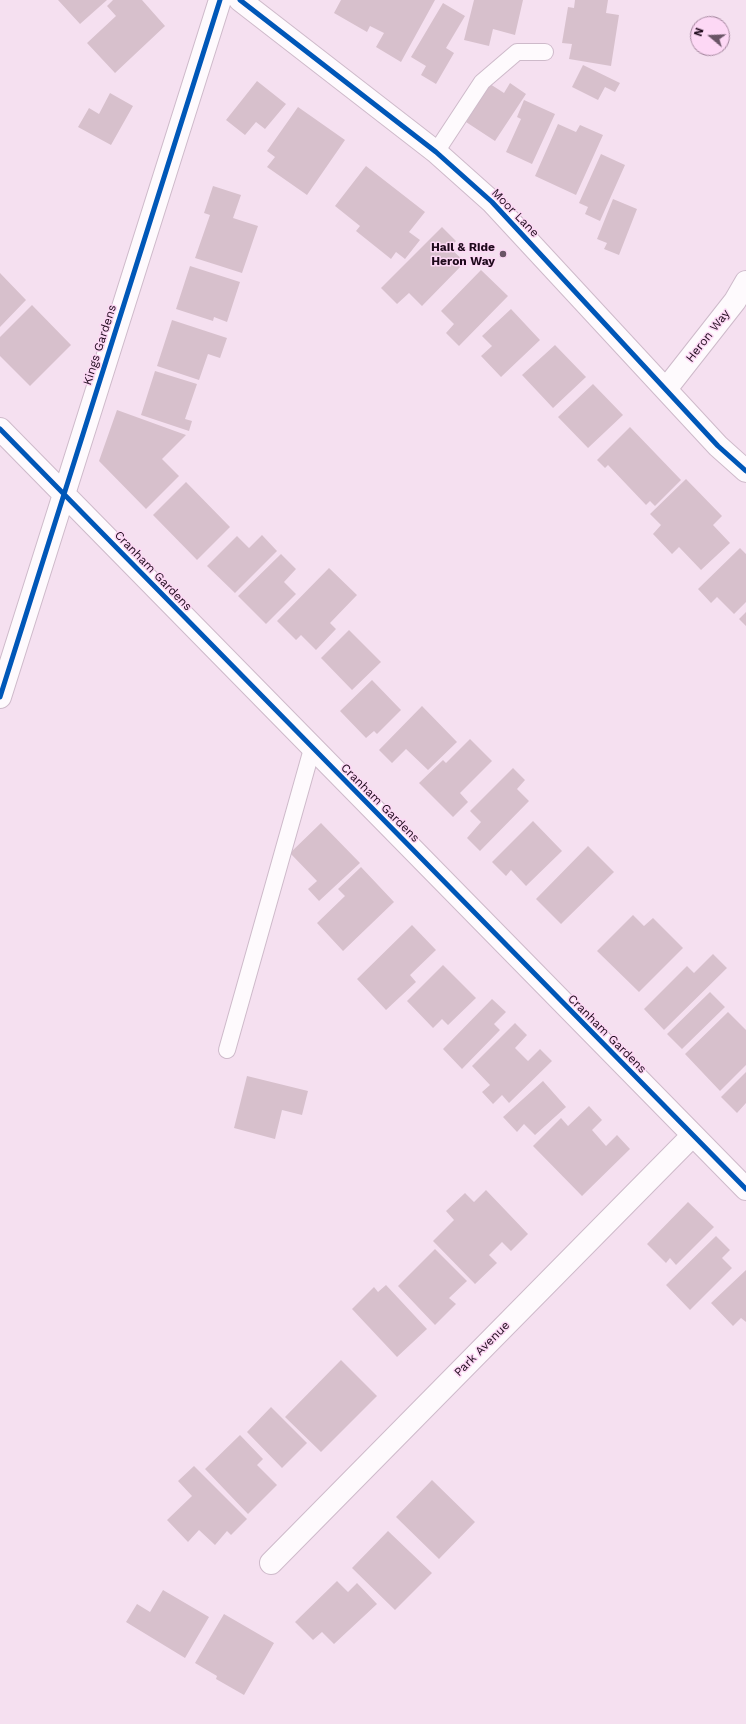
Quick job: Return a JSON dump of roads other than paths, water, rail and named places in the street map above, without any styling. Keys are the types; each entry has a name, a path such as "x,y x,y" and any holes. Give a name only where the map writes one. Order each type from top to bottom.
{"street":[{"name":"Kings Gardens","path":"0,697 220,0"},
{"name":"Moor Lane","path":"240,0 436,152 492,202 666,388 718,446 746,471"},
{"name":"Heron Way","path":"666,388 735,301 746,282"},
{"name":"Cranham Gardens","path":"0,429 312,749 746,1189"},
{"name":"Park Avenue","path":"271,1563 693,1135"}],"lane":[{"path":"436,152 482,82 517,52 545,52"},
{"path":"227,1050 312,749"}],"place":[{"name":"Hail & Ride Heron Way","path":"503,254"}]}
